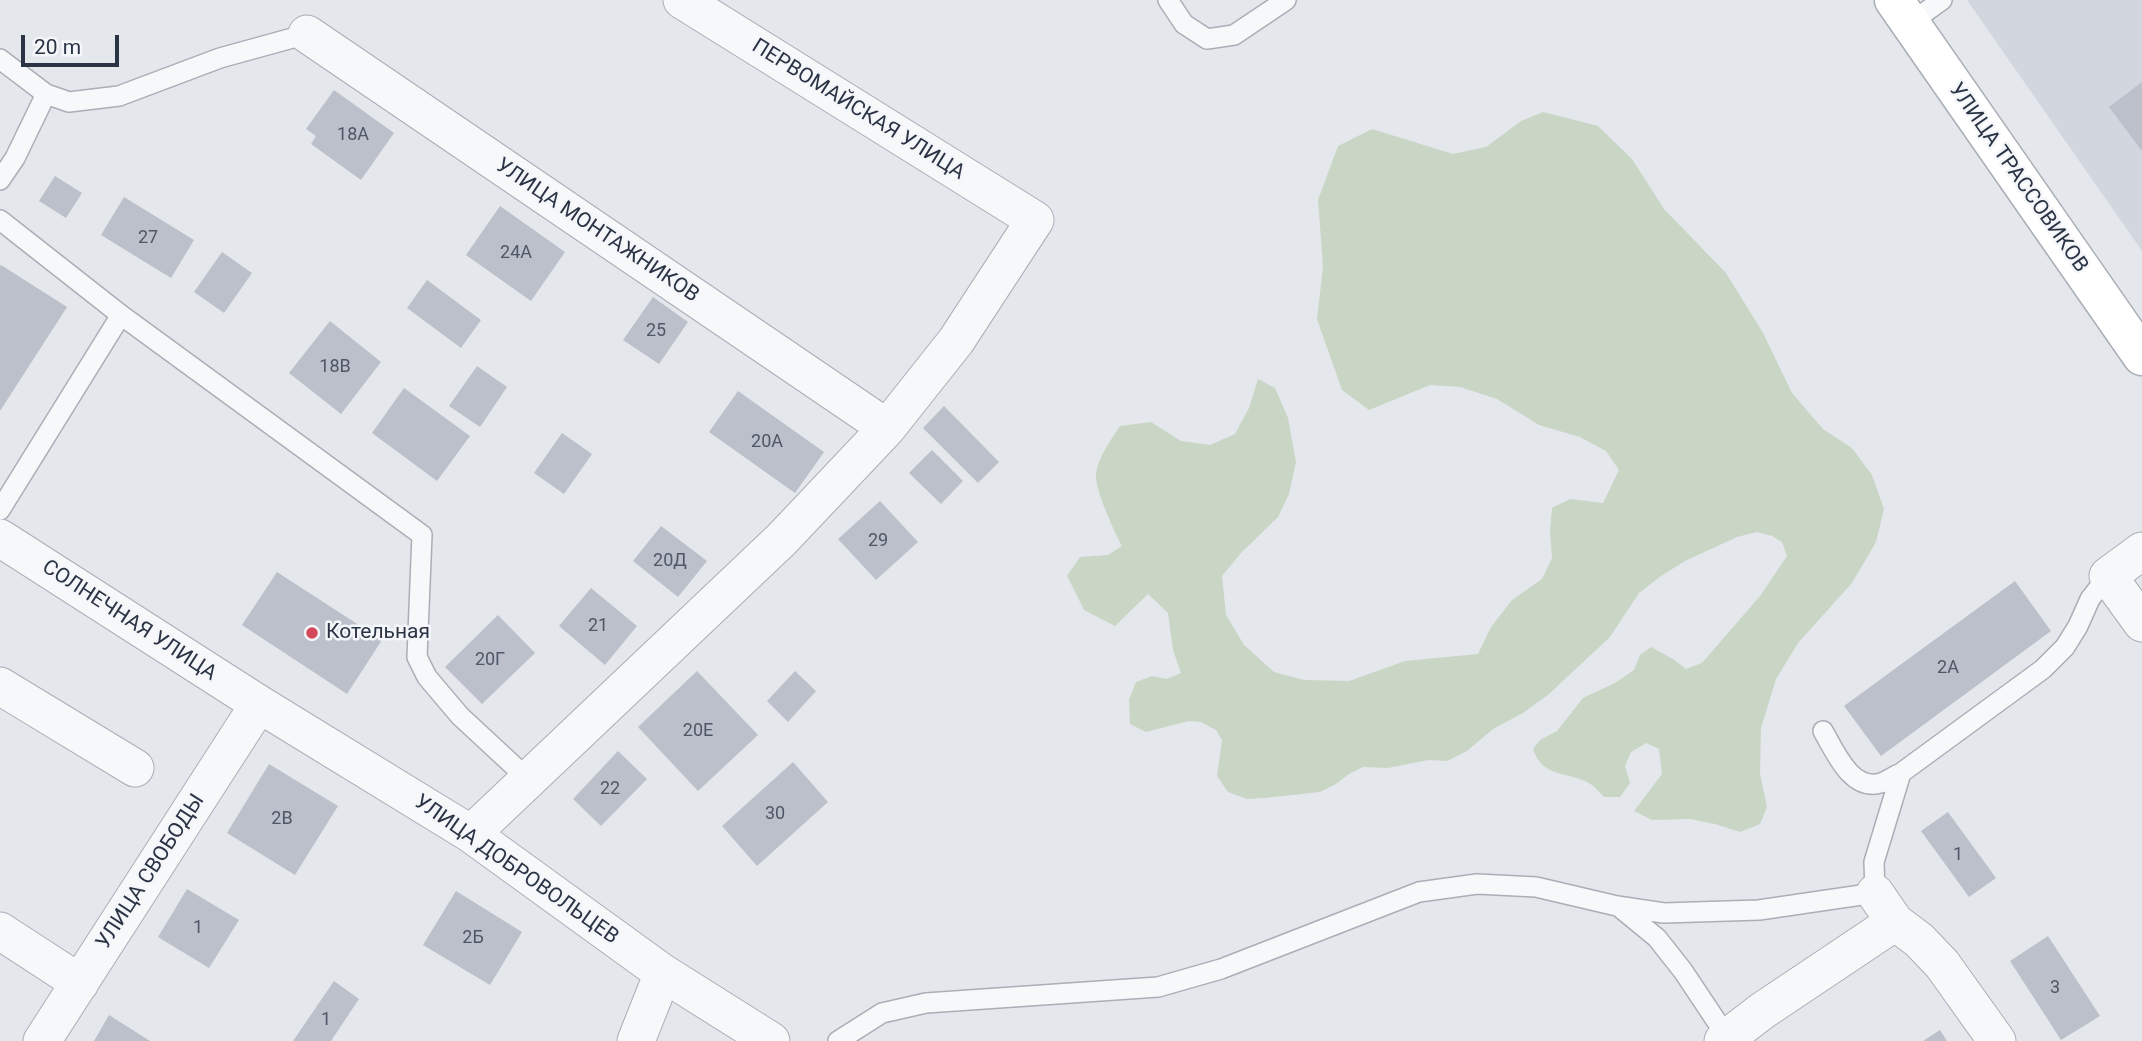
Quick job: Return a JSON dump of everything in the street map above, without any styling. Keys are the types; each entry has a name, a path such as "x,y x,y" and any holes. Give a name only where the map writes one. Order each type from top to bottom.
{"main road":[{"name":"УЛИЦА ТРАССОВИКОВ","path":"1902,12 2142,356"}],"street":[{"name":"ПЕРВОМАЙСКАЯ УЛИЦА","path":"682,0 1035,220 956,341 887,428"},
{"name":"УЛИЦА МОНТАЖНИКОВ","path":"307,34 887,428"},
{"path":"471,834 782,539 887,428"},
{"name":"СОЛНЕЧНАЯ УЛИЦА","path":"0,538 259,704"},
{"path":"2142,551 2108,576 2142,623"},
{"path":"0,686 135,768"},
{"name":"УЛИЦА ДОБРОВОЛЬЦЕВ","path":"259,704 471,834 663,973 771,1041"},
{"name":"УЛИЦА СВОБОДЫ","path":"42,1041 259,704"},
{"path":"1725,1039 1885,908 1942,964 1997,1041"},
{"path":"0,931 80,983"},
{"path":"636,1041 663,973"}],"lane":[{"path":"1168,0 1184,24 1207,38 1234,34 1286,0"},
{"path":"1902,12 1942,0"},
{"path":"0,59 46,94 69,102 118,96 220,58 307,34"},
{"path":"0,180 15,158 46,94"},
{"path":"0,220 121,315 422,536 417,657 427,677 460,716 529,780"},
{"path":"0,510 121,315"},
{"path":"1823,732 1846,770 1861,782 1879,784 1901,773 2043,669 2064,647 2090,600 2108,576"},
{"path":"838,1041 882,1013 926,1003 1158,987 1221,969 1419,892 1477,884 1536,887 1617,906 1664,913 1885,908 1874,862 1901,773"},
{"path":"1617,906 1657,938 1683,971 1725,1039"}],"shaded area":[{"path":"1967,0 2142,0 2142,251"}],"green space":[{"path":"1543,112 1598,126 1632,159 1664,209 1726,273 1763,333 1792,393 1823,429 1852,448 1872,475 1884,509 1876,542 1852,583 1798,643 1776,679 1761,728 1760,774 1767,807 1760,824 1740,832 1690,819 1652,820 1634,811 1662,774 1659,749 1646,743 1631,752 1625,766 1630,783 1620,797 1604,797 1584,780 1550,770 1543,766 1533,749 1540,740 1557,731 1583,698 1615,683 1634,670 1640,655 1651,647 1686,669 1702,663 1760,596 1787,556 1782,542 1757,532 1737,537 1685,561 1661,576 1639,593 1610,637 1549,694 1523,713 1493,729 1467,751 1447,761 1428,760 1388,768 1363,767 1320,792 1247,799 1228,792 1217,776 1222,740 1216,730 1201,722 1189,721 1146,732 1130,724 1129,700 1136,682 1152,676 1167,679 1181,673 1173,650 1168,613 1148,594 1115,626 1084,610 1067,576 1080,557 1108,555 1122,546 1096,481 1102,455 1120,426 1151,422 1181,441 1210,445 1235,434 1249,408 1258,379 1275,388 1288,418 1296,462 1289,494 1278,517 1222,576 1226,615 1244,645 1274,672 1304,680 1349,681 1405,661 1478,654 1491,627 1512,600 1542,579 1552,558 1552,508 1570,499 1603,503 1619,470 1606,451 1580,437 1539,425 1497,399 1460,387 1430,385 1369,410 1342,390 1317,319 1323,267 1318,200 1338,146 1372,129 1453,154 1486,147 1521,121"}],"building":[{"path":"2142,82 2142,151 2109,107"},
{"path":"334,90 394,133 361,180 311,144 316,136 306,129"},
{"path":"55,176 82,193 66,218 39,201"},
{"path":"124,197 194,240 171,278 101,235"},
{"path":"500,206 565,252 531,301 466,255"},
{"path":"222,252 252,273 224,313 194,292"},
{"path":"0,266 67,307 0,411"},
{"path":"427,280 481,320 461,348 407,308"},
{"path":"653,297 688,322 659,364 623,340"},
{"path":"330,321 381,362 341,414 289,373"},
{"path":"477,366 507,387 480,427 449,406"},
{"path":"404,388 470,436 437,481 372,433"},
{"path":"738,391 824,452 795,493 709,432"},
{"path":"944,406 999,462 978,483 923,428"},
{"path":"562,433 592,454 564,494 534,473"},
{"path":"932,450 963,481 941,504 909,473"},
{"path":"880,501 918,542 876,580 838,539"},
{"path":"661,526 707,561 678,597 633,561"},
{"name":"Котельная","path":"277,572 382,640 347,694 242,625"},
{"path":"2015,581 2051,631 1881,756 1844,706"},
{"path":"591,588 637,626 605,665 559,626"},
{"path":"498,615 535,653 482,704 445,667"},
{"path":"697,671 758,735 698,791 638,727"},
{"path":"795,671 816,691 788,722 767,701"},
{"path":"618,751 647,779 601,826 573,799"},
{"path":"793,762 828,802 757,866 722,826"},
{"path":"269,764 338,806 295,875 227,833"},
{"path":"1948,812 1996,878 1969,897 1921,831"},
{"path":"187,889 239,920 209,968 158,937"},
{"path":"456,891 522,932 490,985 423,945"},
{"path":"2048,936 2100,1016 2061,1040 2010,961"},
{"path":"334,981 359,999 331,1041 293,1041"},
{"path":"109,1015 150,1041 94,1041"},
{"path":"1940,1030 1947,1041 1923,1041"}],"place":[{"name":"Котельная","path":"312,633"}]}
